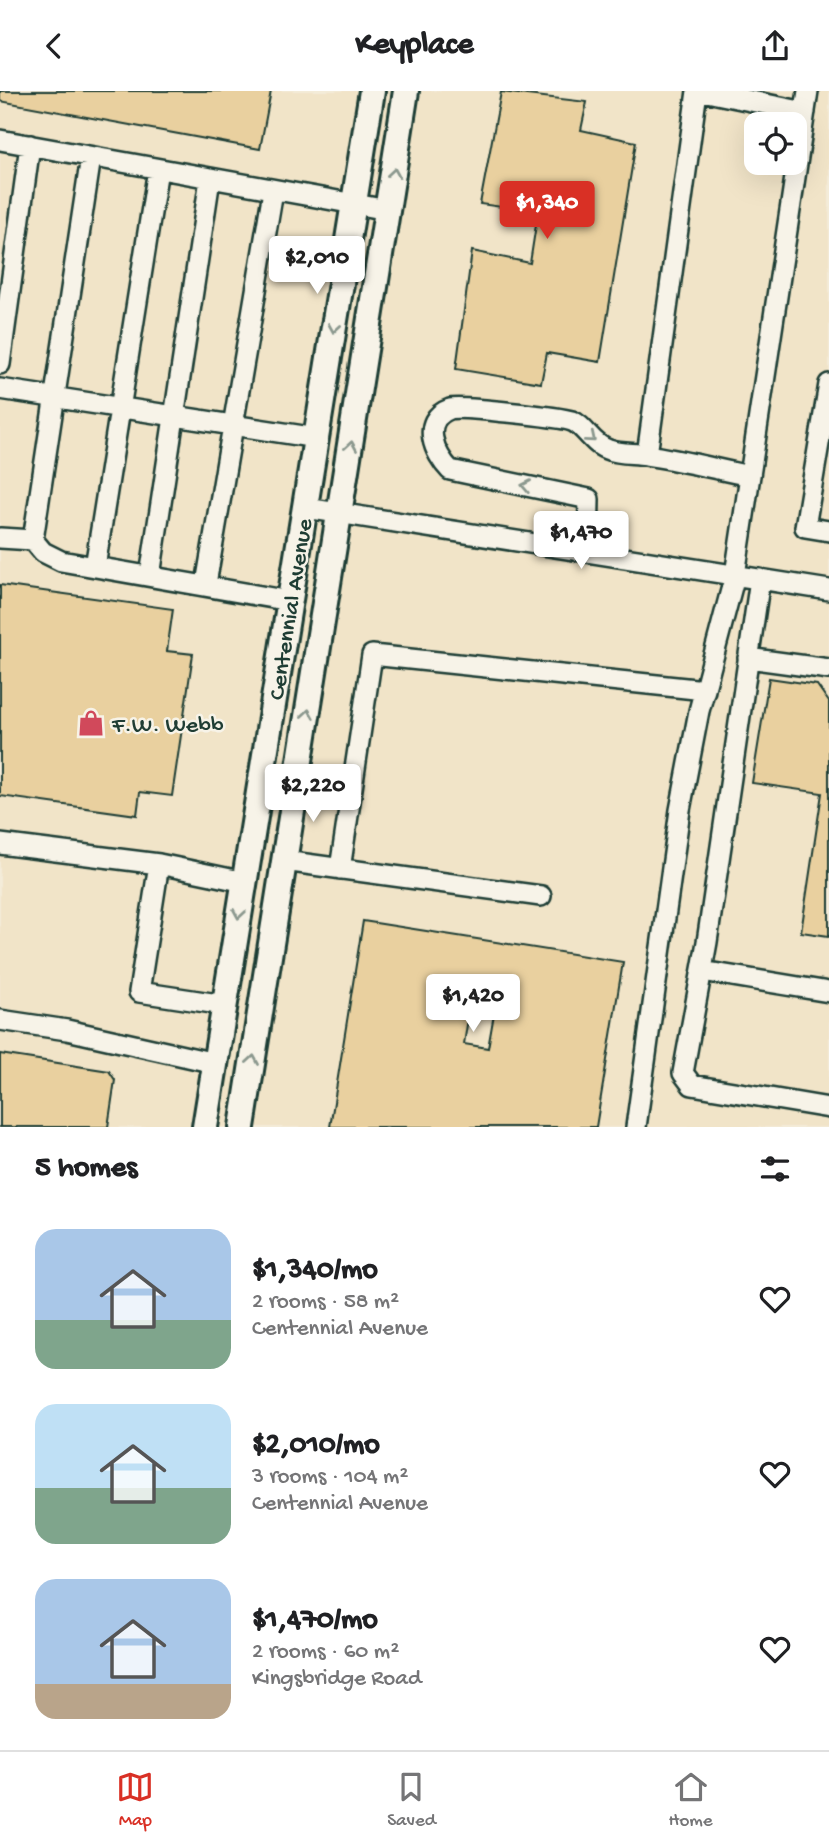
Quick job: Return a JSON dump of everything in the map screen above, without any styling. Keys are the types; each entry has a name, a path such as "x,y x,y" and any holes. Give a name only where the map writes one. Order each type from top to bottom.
{"main road":[{"name":"Centennial Avenue","path":"205,1127 372,91"},
{"name":"Centennial Avenue","path":"242,1127 407,91"}],"street":[{"path":"647,455 699,91 805,111"},
{"path":"636,1127 680,810 705,690 735,575 808,91"},
{"path":"0,140 354,206 388,210"},
{"path":"0,364 30,145"},
{"path":"33,540 91,157"},
{"path":"95,568 158,169"},
{"path":"150,576 210,179"},
{"path":"206,584 273,191"},
{"path":"829,384 806,527 829,531"},
{"path":"0,389 317,438"},
{"path":"588,552 589,499 450,470 438,458 432,446 431,437 441,415 450,409 471,408 572,421 610,451 647,455 750,476"},
{"path":"306,508 829,590"},
{"path":"0,538 33,540 43,552 61,561 206,584 290,601"},
{"path":"760,579 702,971 683,1073 692,1085 829,1108"},
{"path":"340,869 372,655 705,690"},
{"path":"748,658 829,669"},
{"path":"0,844 159,864 245,882"},
{"path":"284,862 541,896"},
{"path":"159,864 139,992 225,1005"},
{"path":"702,971 829,992"},
{"path":"0,1020 67,1030 215,1063"}],"shaded area":[{"path":"0,91 829,91 829,1127 0,1127"}],"building":[{"path":"0,91 271,91 260,149 0,101"},
{"path":"501,92 587,102 581,130 636,142 600,362 547,353 541,383 456,369 472,251 530,263 538,212 480,204"},
{"name":"F.W. Webb","path":"0,585 173,609 167,651 193,654 172,796 140,792 137,815 0,796"},
{"path":"769,678 817,685 829,702 829,936 801,932 822,793 752,783"},
{"path":"363,921 623,962 596,1127 330,1127","holes":["472,993 497,997 488,1048 464,1044"]},
{"path":"0,1054 109,1071 115,1080 108,1127 0,1127"}],"place":[{"name":"F.W. Webb","path":"91,723"}]}
